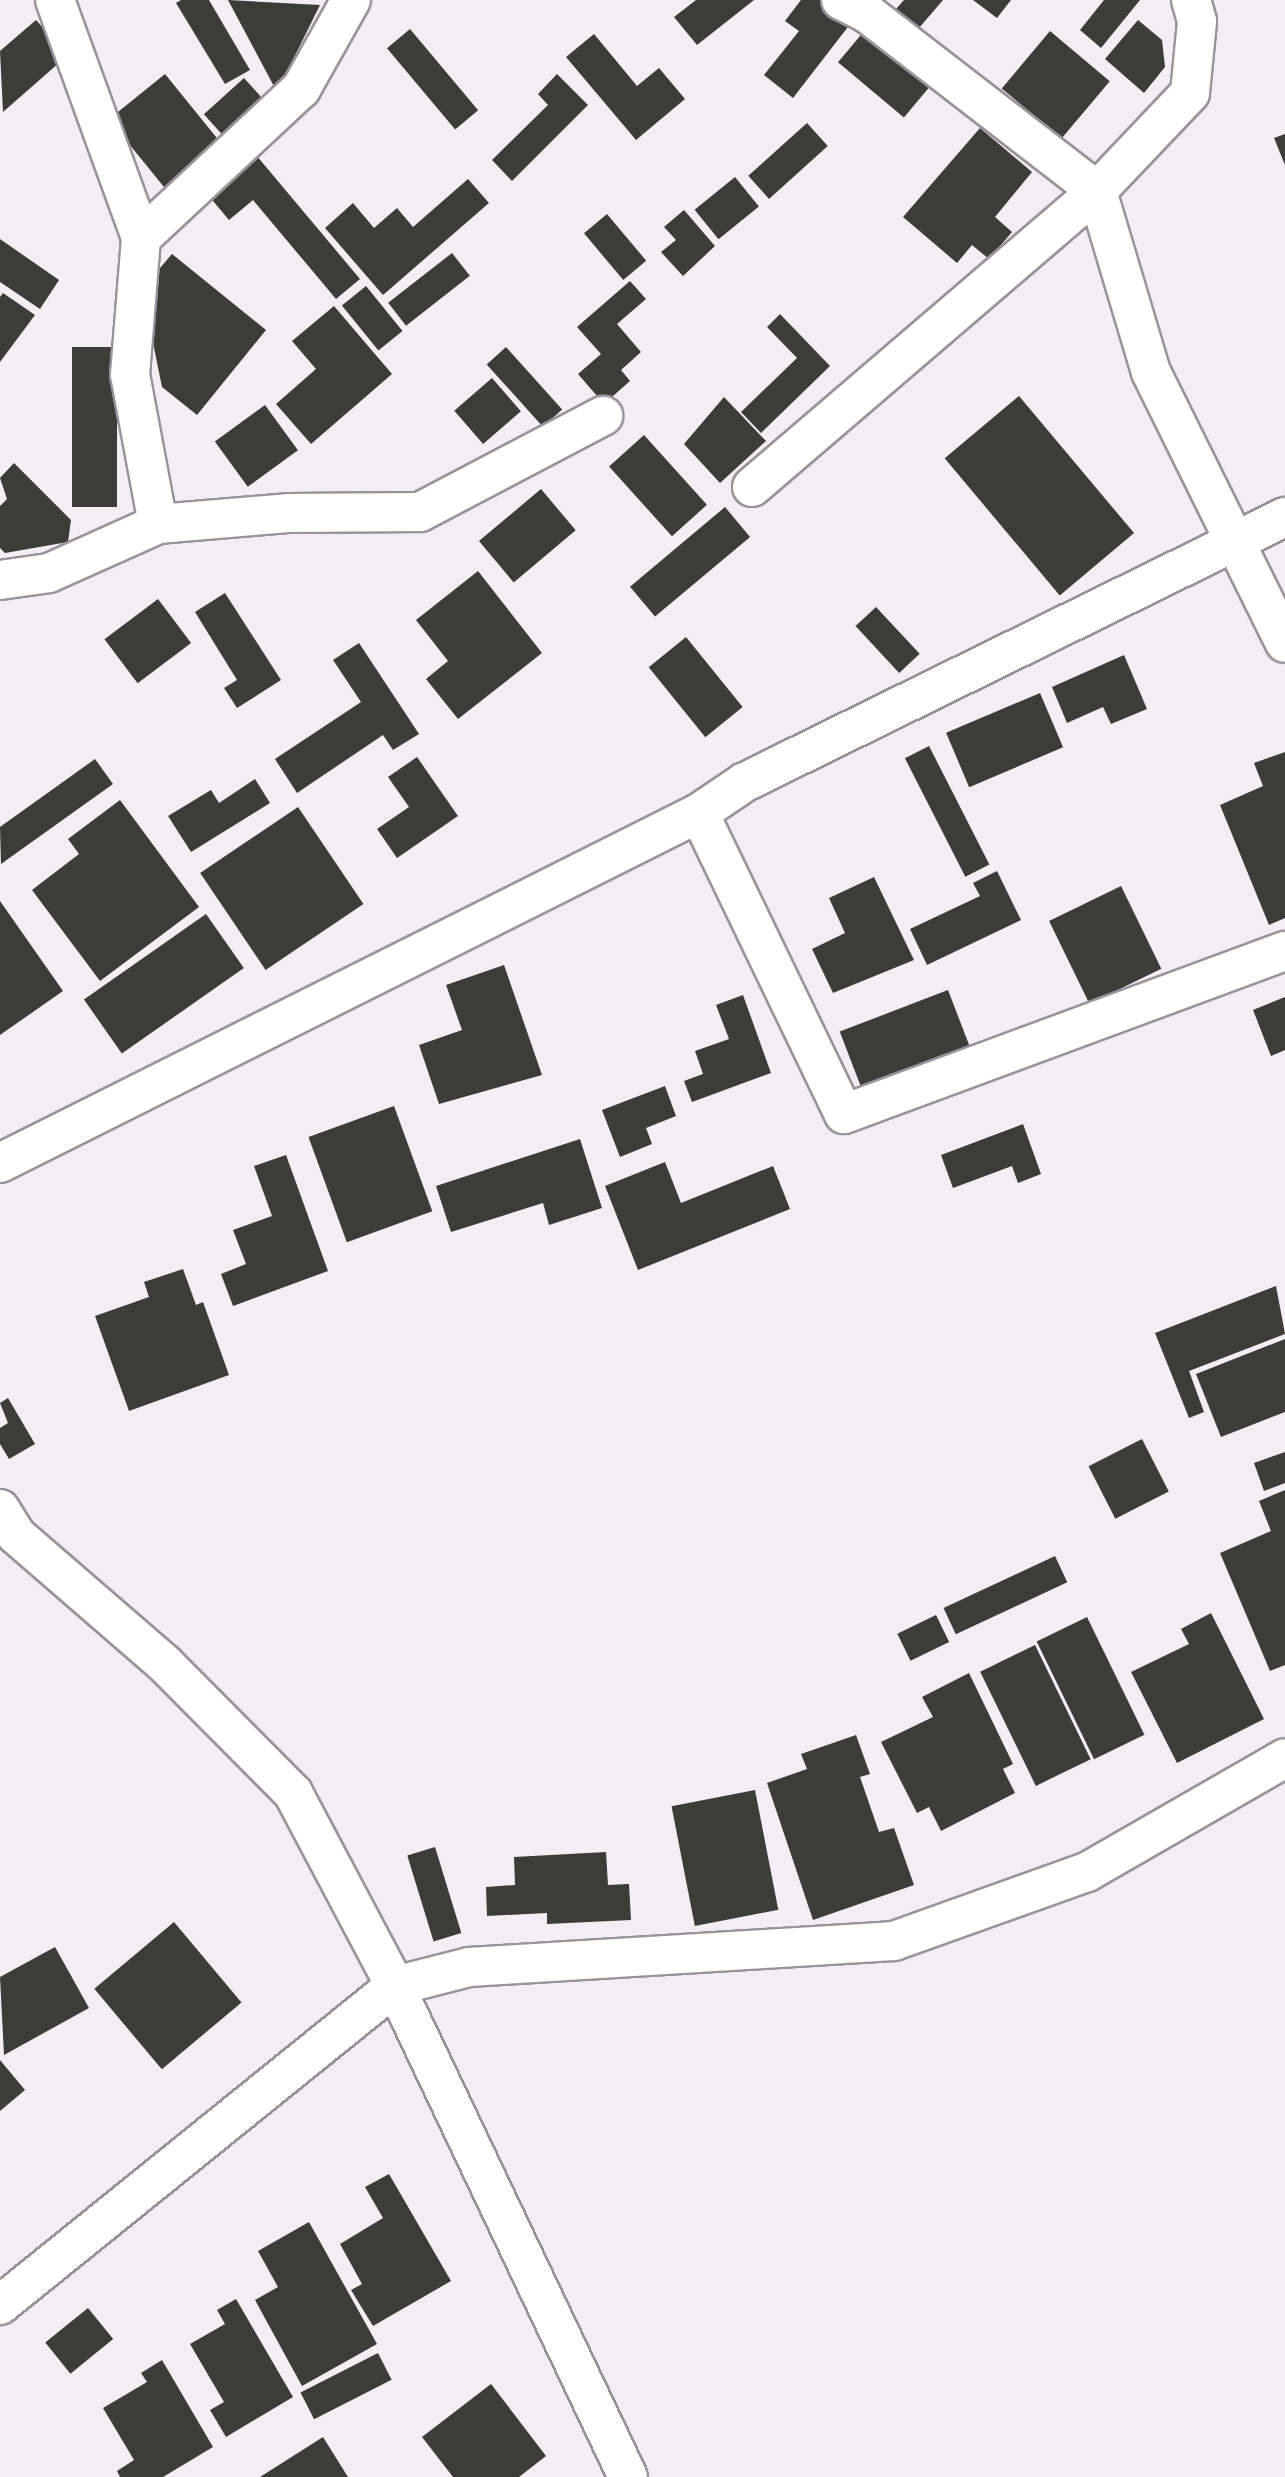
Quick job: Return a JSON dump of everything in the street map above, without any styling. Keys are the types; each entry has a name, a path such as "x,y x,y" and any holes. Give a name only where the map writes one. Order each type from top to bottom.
{"street":[{"path":"55,0 141,238 130,375 158,524"},
{"path":"141,238 301,89 351,0"},
{"path":"841,0 868,14 1097,191 1151,372 1285,643"},
{"path":"752,487 1097,191 1190,93 1197,21 1191,0"},
{"path":"0,580 49,573 158,524 420,512 603,416"},
{"path":"0,1163 699,813 745,782 1233,539 1285,517"},
{"path":"699,813 844,1114 1285,951"},
{"path":"5,1530 165,1664 293,1793 395,1986 628,2477"},
{"path":"0,2305 395,1986 469,1967 894,1941 1087,1872 1285,1758"}],"building":[{"path":"181,0 209,0 250,70 225,84 176,3"},
{"path":"228,0 320,5 277,92"},
{"path":"696,0 754,0 697,45 674,17"},
{"path":"801,0 821,0 851,23 793,98 764,75 799,31 785,21"},
{"path":"904,0 943,0 919,28 896,9"},
{"path":"973,0 1011,0 997,18"},
{"path":"1104,0 1140,0 1101,48 1080,30"},
{"path":"36,20 68,55 3,112 0,51"},
{"path":"1138,20 1162,40 1165,67 1144,93 1105,59"},
{"path":"410,29 478,110 455,129 387,48"},
{"path":"865,30 931,85 904,117 838,62"},
{"path":"1050,31 1110,81 1062,139 1002,88"},
{"path":"594,34 637,86 659,68 685,99 636,140 566,57"},
{"path":"165,74 224,147 168,192 109,119"},
{"path":"557,74 588,105 512,181 492,160 548,105 538,94"},
{"path":"244,78 264,100 224,136 204,114"},
{"path":"807,123 828,146 769,199 748,176"},
{"path":"980,128 1032,172 995,217 1012,232 989,259 972,245 957,263 903,217"},
{"path":"1285,134 1285,165 1274,138"},
{"path":"256,155 360,279 336,299 253,200 229,220 208,195"},
{"path":"735,177 759,207 719,239 695,210"},
{"path":"468,179 489,203 383,295 325,228 353,203 374,228 397,208 413,227"},
{"path":"684,210 715,246 683,276 661,252 676,240 664,227"},
{"path":"607,214 646,261 623,280 584,233"},
{"path":"0,239 59,280 40,309 0,282"},
{"path":"452,253 470,276 406,326 388,303"},
{"path":"172,254 266,330 197,415 162,387 142,289"},
{"path":"630,281 646,299 617,324 641,352 621,370 630,381 604,404 578,374 601,354 577,327"},
{"path":"366,286 403,331 378,351 342,306"},
{"path":"3,293 35,315 0,362 0,297"},
{"path":"334,306 392,374 311,444 276,404 316,369 292,341"},
{"path":"780,314 830,366 761,433 741,412 797,358 767,327"},
{"path":"72,347 117,347 117,507 72,507"},
{"path":"506,347 562,409 543,427 487,364"},
{"path":"492,378 521,411 483,444 454,411"},
{"path":"1019,396 1134,533 1060,595 945,458"},
{"path":"724,397 766,441 720,483 684,444"},
{"path":"265,405 298,450 248,487 215,441"},
{"path":"644,435 707,505 672,536 609,466"},
{"path":"14,463 71,520 68,542 5,553 0,548 0,506 7,499 0,478"},
{"path":"541,489 576,530 514,582 479,541"},
{"path":"725,507 750,537 655,617 630,587"},
{"path":"478,571 542,653 458,719 426,679 448,661 416,620"},
{"path":"225,593 281,680 237,708 224,688 237,680 195,612"},
{"path":"158,599 191,643 138,683 104,639"},
{"path":"876,607 920,654 899,673 856,626"},
{"path":"686,637 743,707 705,737 649,667"},
{"path":"359,643 419,734 393,750 383,735 297,793 275,759 361,702 333,660"},
{"path":"1124,655 1147,709 1111,724 1103,707 1067,723 1052,687"},
{"path":"1040,693 1063,747 969,787 946,733"},
{"path":"929,746 989,865 965,877 905,758"},
{"path":"1285,752 1285,918 1269,925 1220,805 1263,786 1254,763"},
{"path":"417,757 458,816 397,858 377,829 409,807 388,777"},
{"path":"95,759 113,784 1,864 0,827"},
{"path":"255,779 270,803 191,852 168,816 211,790 219,803"},
{"path":"120,800 199,907 100,981 32,890 79,854 68,839"},
{"path":"298,807 363,904 266,970 200,873"},
{"path":"997,871 1021,920 927,965 910,929 980,896 973,883"},
{"path":"874,877 914,960 833,993 812,949 845,933 829,898"},
{"path":"1121,886 1161,969 1089,1004 1049,921"},
{"path":"0,901 63,991 0,1035"},
{"path":"206,914 244,968 122,1054 84,999"},
{"path":"504,965 542,1075 439,1104 419,1045 462,1030 446,985"},
{"path":"948,990 970,1046 861,1088 840,1032"},
{"path":"743,995 771,1073 692,1102 684,1081 703,1074 695,1051 729,1039 716,1005"},
{"path":"1285,997 1285,1050 1271,1056 1253,1010"},
{"path":"665,1086 676,1116 646,1128 652,1144 620,1157 602,1110"},
{"path":"394,1106 432,1211 347,1242 308,1137"},
{"path":"1023,1124 1041,1174 1018,1183 1012,1166 953,1188 941,1155"},
{"path":"580,1139 602,1208 549,1225 543,1203 451,1232 436,1186"},
{"path":"286,1155 328,1271 233,1306 221,1274 246,1264 233,1230 272,1216 254,1166"},
{"path":"665,1162 681,1203 773,1166 790,1209 638,1270 605,1186"},
{"path":"183,1269 196,1305 203,1302 229,1375 129,1411 95,1316 149,1297 144,1282"},
{"path":"1276,1286 1285,1334 1189,1371 1204,1412 1189,1418 1155,1333"},
{"path":"1285,1339 1285,1412 1221,1437 1196,1374"},
{"path":"8,1398 35,1444 9,1459 0,1444 0,1428 8,1423 0,1403"},
{"path":"1142,1439 1169,1492 1115,1519 1089,1466"},
{"path":"1285,1452 1285,1483 1264,1491 1254,1463"},
{"path":"1285,1490 1285,1665 1270,1671 1220,1553 1271,1531 1259,1501"},
{"path":"1055,1556 1067,1582 956,1634 944,1608"},
{"path":"1211,1613 1264,1719 1177,1763 1131,1672 1189,1644 1181,1629"},
{"path":"936,1615 949,1642 911,1661 897,1634"},
{"path":"1087,1617 1144,1735 1094,1759 1037,1642"},
{"path":"1035,1645 1091,1759 1036,1786 980,1672"},
{"path":"969,1673 1013,1764 1003,1769 1015,1793 941,1831 929,1807 917,1813 881,1742 933,1717 922,1697"},
{"path":"856,1735 870,1774 860,1777 879,1832 894,1828 914,1885 813,1920 767,1783 807,1769 801,1754"},
{"path":"755,1790 778,1910 695,1926 672,1806"},
{"path":"435,1847 461,1933 434,1942 407,1855"},
{"path":"606,1852 608,1885 629,1884 631,1920 547,1924 547,1913 487,1916 486,1887 515,1885 514,1857"},
{"path":"174,1922 241,2002 162,2069 94,1989"},
{"path":"55,1947 89,2008 4,2055 0,1977"},
{"path":"0,2060 25,2090 0,2111"},
{"path":"389,2174 451,2281 373,2326 351,2290 362,2284 340,2244 383,2218 365,2187"},
{"path":"309,2222 377,2344 302,2386 255,2300 278,2287 258,2251"},
{"path":"236,2299 293,2397 226,2437 210,2410 224,2402 190,2344 225,2324 217,2310"},
{"path":"88,2308 113,2339 70,2374 45,2343"},
{"path":"378,2353 392,2380 314,2419 300,2392"},
{"path":"162,2360 213,2447 163,2477 120,2477 117,2471 134,2460 103,2408 147,2382 141,2373"},
{"path":"491,2384 546,2456 519,2477 453,2477 422,2437"},
{"path":"323,2437 348,2477 260,2477"}]}
